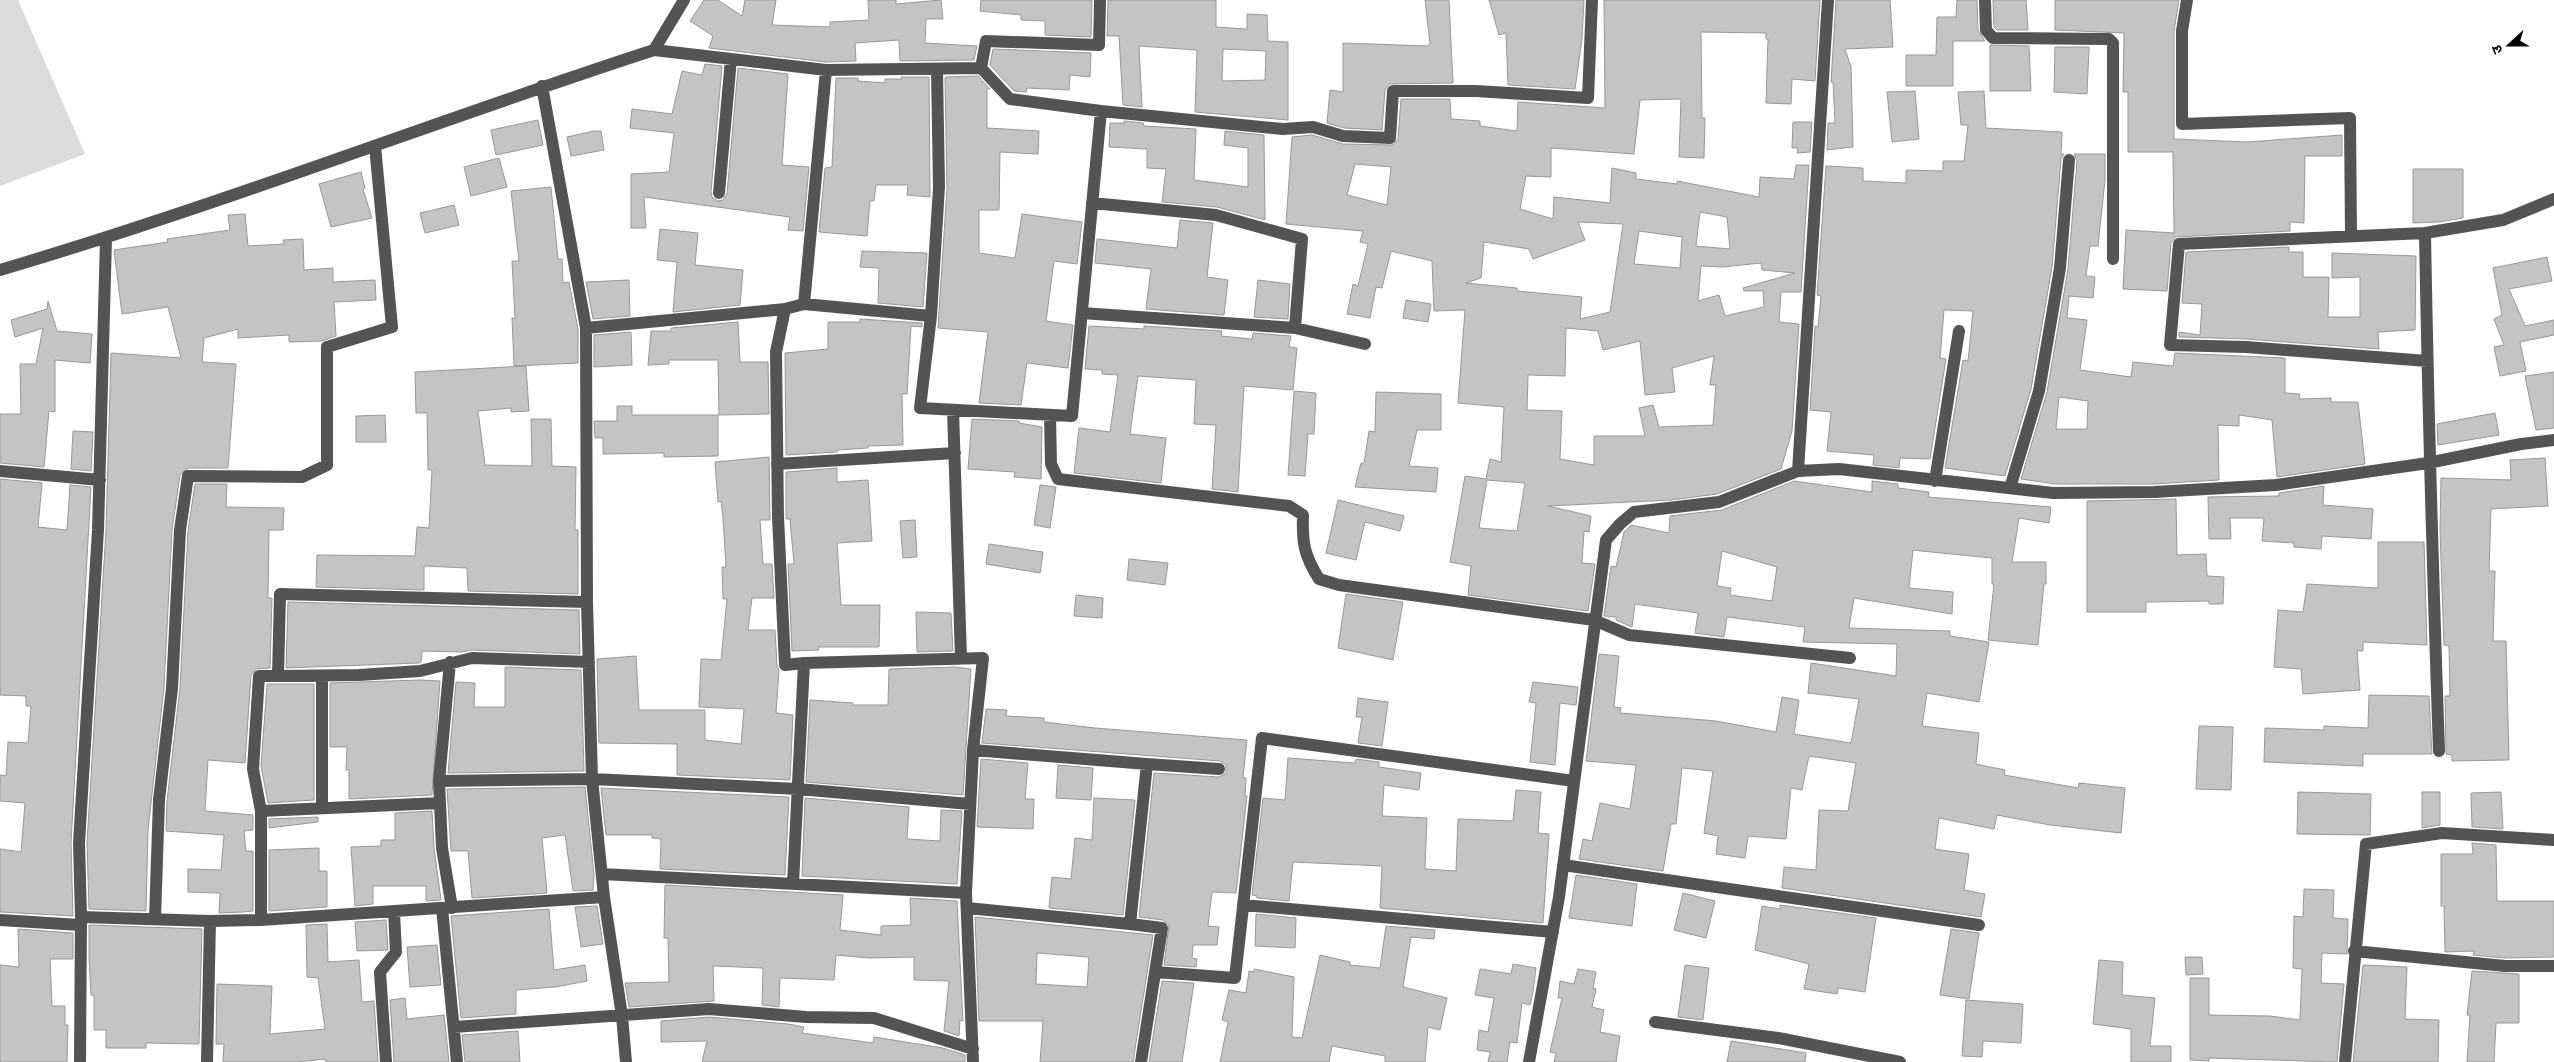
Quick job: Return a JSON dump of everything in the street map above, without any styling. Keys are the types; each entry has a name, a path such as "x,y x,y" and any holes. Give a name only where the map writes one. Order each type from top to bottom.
{"street":[{"path":"654,50 684,0"},
{"path":"981,68 986,41 1099,45 1100,0"},
{"path":"0,270 106,239 542,86 654,50 826,70 981,68 1010,99 1101,111 1283,129 1314,127 1344,136 1390,138 1393,91 1476,90 1588,98 1592,0"},
{"path":"1798,471 1828,0"},
{"path":"1985,0 1986,30 1993,38 2104,38 2109,39 2112,43 2113,259"},
{"path":"2187,0 2182,31 2182,124 2350,118 2351,235"},
{"path":"719,194 731,59"},
{"path":"804,304 826,70"},
{"path":"937,70 939,187 930,316 920,408 1072,416 1101,111"},
{"path":"542,86 586,328 587,602 592,779 604,897 622,1016 626,1062"},
{"path":"155,918 159,800 172,688 180,530 188,476 302,477 327,465 327,347 392,327 375,146"},
{"path":"2010,488 2039,391 2060,268 2069,160"},
{"path":"2427,360 2170,345 2179,244 2425,233 2503,220 2554,199"},
{"path":"1092,203 1216,215 1302,239 1294,328"},
{"path":"2425,233 2428,463 2439,751"},
{"path":"80,1062 81,921 79,843 100,480 106,239"},
{"path":"586,328 785,309 804,304 930,316"},
{"path":"454,1027 709,1009 806,1017 874,1018 972,1056 966,893 973,750 983,658 804,662 785,665 777,464 776,352 785,309"},
{"path":"1082,313 1294,328 1365,344"},
{"path":"1935,481 1959,331"},
{"path":"953,410 961,658"},
{"path":"1050,415 1050,464 1058,479 1289,506 1303,515 1302,544 1307,560 1319,579 1339,585 1594,620 1630,635 1850,658"},
{"path":"1529,1062 1553,932 1563,865 1606,540 1634,512 1719,502 1798,471 1839,470 2053,493 2154,492 2276,486 2428,463 2521,444 2554,440"},
{"path":"777,464 954,453"},
{"path":"0,472 100,480"},
{"path":"278,676 280,594 587,602"},
{"path":"261,920 261,811 253,769 259,676 322,676 420,671 472,658 589,662"},
{"path":"450,662 439,781 457,1062"},
{"path":"793,884 804,662"},
{"path":"322,676 322,808"},
{"path":"1155,972 1235,978 1262,738 1574,781"},
{"path":"973,750 1218,769"},
{"path":"1130,924 1146,764"},
{"path":"439,781 592,779 798,789 970,804"},
{"path":"261,811 440,804"},
{"path":"2345,1062 2354,951 2366,844 2442,833 2554,840"},
{"path":"1563,865 1979,925"},
{"path":"602,874 966,893"},
{"path":"0,920 81,921 155,918 210,921 261,920 604,897"},
{"path":"1243,906 1553,932"},
{"path":"967,908 1162,928 1141,1062"},
{"path":"386,1062 380,972 396,952 394,912"},
{"path":"207,1062 210,921"},
{"path":"2354,951 2505,966 2554,966"},
{"path":"1655,1022 1778,1038 1900,1062"}],"shaded area":[{"path":"0,0 18,0 85,154 0,186"}],"building":[{"path":"704,0 718,0 742,16 745,0 776,0 772,25 830,27 830,22 869,20 868,0 896,0 896,4 941,0 943,19 926,19 925,43 977,46 974,60 900,61 899,40 855,43 856,61 826,62 709,48 713,36 690,21"},
{"path":"981,0 1092,0 1091,37 1045,35 1045,21 1021,20 1021,15 980,11"},
{"path":"1108,0 1216,0 1216,27 1247,29 1247,14 1267,15 1268,41 1288,42 1288,120 1195,112 1197,50 1139,46 1142,107 1123,105 1119,36 1107,36","holes":["1223,49 1266,51 1265,80 1222,81"]},
{"path":"1425,0 1449,0 1453,83 1389,84 1385,90 1382,130 1344,128 1327,123 1330,90 1343,92 1343,43 1428,46 1430,44"},
{"path":"1489,0 1584,0 1582,39 1575,89 1508,85 1506,33 1499,35"},
{"path":"1604,0 1820,0 1815,81 1792,79 1791,104 1766,103 1768,39 1766,39 1766,33 1701,32 1702,118 1705,118 1704,158 1679,157 1681,99 1640,100 1634,154 1551,148 1551,177 1526,176 1520,209 1553,219 1554,197 1610,203 1612,168 1636,173 1636,179 1677,184 1677,181 1759,197 1760,177 1794,179 1796,165 1809,165 1801,292 1781,292 1779,322 1799,324 1792,431 1781,469 1717,494 1671,500 1548,506 1591,516 1589,532 1584,531 1582,563 1595,564 1588,611 1468,595 1471,566 1450,562 1465,476 1486,479 1490,459 1501,462 1504,407 1458,403 1465,310 1434,311 1432,261 1391,251 1382,288 1376,287 1370,318 1347,314 1353,284 1358,286 1368,244 1360,242 1363,231 1286,224 1292,137 1312,135 1343,144 1393,145 1398,139 1401,99 1450,99 1451,119 1480,121 1480,126 1517,131 1518,102 1605,108","holes":["1355,164 1391,167 1387,205 1347,195","1700,212 1727,217 1730,249 1696,246","1578,222 1623,224 1610,312 1580,319 1582,297 1517,291 1517,288 1466,283 1481,278 1484,242 1529,249 1533,259 1585,240","1639,231 1682,237 1680,268 1634,264","1761,263 1762,270 1795,273 1743,288 1744,291 1763,291 1764,307 1725,316 1719,295 1698,301 1701,266 1723,267","1566,328 1598,331 1603,350 1640,341 1645,395 1675,392 1672,368 1714,356 1710,385 1716,385 1713,425 1659,427 1653,405 1639,408 1645,436 1594,436 1594,465 1560,459 1562,411 1527,410 1528,375 1565,376","1487,480 1525,483 1517,531 1479,528"]},
{"path":"1836,0 1890,0 1893,47 1845,49 1851,67 1853,147 1827,150 1828,123 1835,123 1833,82 1831,82"},
{"path":"1957,0 1977,0 1978,30 1985,41 1953,41 1953,86 1906,86 1906,55 1936,55 1937,17 1956,17"},
{"path":"1993,0 2026,0 2028,30 1997,30 1994,27"},
{"path":"2055,0 2179,0 2174,31 2174,139 2247,142 2342,135 2342,156 2305,156 2304,223 2290,222 2290,231 2175,237 2171,243 2167,291 2123,289 2126,230 2174,233 2173,152 2128,152 2128,92 2123,92 2124,33 2055,30"},
{"path":"1990,45 2029,46 2031,91 1990,91"},
{"path":"2055,47 2089,47 2087,94 2054,92"},
{"path":"993,49 1091,53 1090,77 1070,75 1069,90 1027,88 1026,92 1014,91 990,65"},
{"path":"705,64 722,66 711,192 712,197 718,201 723,200 727,194 738,68 788,74 782,165 809,167 803,231 788,230 790,217 644,197 646,228 631,228 631,174 669,172 674,133 630,128 632,109 672,114 682,71 702,75"},
{"path":"978,76 990,89 987,89 987,128 1039,131 1038,154 1000,152 999,210 979,210 979,253 1015,258 1022,214 1082,222 1077,264 1054,261 1046,321 1073,325 1068,368 1027,363 1021,405 979,403 988,332 938,328 947,188 945,77"},
{"path":"901,77 929,77 930,197 907,195 908,185 876,185 874,201 870,201 867,236 819,232 825,168 832,167 836,78 858,78 858,81 885,83 885,79 902,79"},
{"path":"1915,91 1919,139 1892,142 1887,92"},
{"path":"1984,91 1986,128 2062,132 2061,154 2064,154 2061,159 2052,267 2031,389 2005,476 1945,468 1963,360 1968,361 1973,311 1944,310 1940,358 1946,359 1930,459 1900,458 1899,468 1873,465 1874,455 1827,451 1831,412 1810,410 1815,326 1818,327 1821,296 1817,295 1826,166 1863,168 1863,181 1906,183 1906,170 1943,171 1943,161 1964,161 1968,125 1961,125 1958,92"},
{"path":"538,120 543,145 496,155 491,130"},
{"path":"1124,121 1143,123 1144,126 1196,129 1194,180 1248,187 1248,148 1224,145 1225,131 1264,135 1265,220 1217,207 1162,202 1166,169 1147,168 1147,149 1109,147 1110,123 1125,123"},
{"path":"1793,122 1812,122 1810,152 1797,153 1798,148 1792,148"},
{"path":"601,131 604,150 571,156 567,137"},
{"path":"2074,154 2105,154 2105,180 2098,246 2090,246 2086,276 2095,277 2093,298 2069,296 2067,318 2087,320 2080,370 2131,377 2133,362 2173,366 2175,353 2285,358 2285,393 2300,394 2299,399 2331,398 2331,402 2358,402 2365,464 2277,477 2272,420 2239,415 2239,426 2218,425 2219,480 2154,484 2056,484 2021,479 2047,392 2068,269 2077,161","holes":["2059,397 2088,401 2087,429 2056,429"]},
{"path":"499,158 507,187 471,196 464,167"},
{"path":"2413,169 2463,169 2463,218 2439,222 2413,223"},
{"path":"361,172 365,188 363,189 372,218 331,227 319,184"},
{"path":"551,187 558,259 562,259 563,283 569,282 578,329 578,363 514,366 512,318 515,318 512,261 519,261 511,191"},
{"path":"454,205 459,225 425,233 420,213"},
{"path":"245,214 248,246 284,244 283,240 303,239 304,270 333,268 333,282 375,280 376,300 334,302 336,336 322,341 289,342 289,335 238,338 238,329 204,338 202,362 236,364 228,468 188,468 180,475 172,530 164,687 148,830 146,911 89,909 87,843 106,530 111,353 181,358 168,307 122,314 114,250 168,242 167,239 230,230 228,215"},
{"path":"1180,220 1213,223 1207,277 1228,280 1224,315 1146,309 1151,269 1095,263 1097,239 1177,248"},
{"path":"660,229 698,233 695,265 743,270 740,305 673,312 677,262 657,260"},
{"path":"2289,247 2289,252 2303,252 2303,277 2329,277 2328,317 2360,317 2360,277 2332,278 2332,253 2416,256 2415,330 2378,332 2379,349 2246,339 2179,337 2179,332 2200,335 2202,304 2182,303 2186,252"},
{"path":"862,251 927,253 923,307 878,303 879,268 860,267"},
{"path":"2547,257 2552,281 2509,289 2525,326 2554,320 2554,335 2520,342 2526,371 2500,376 2494,347 2504,345 2494,319 2502,315 2493,268"},
{"path":"629,280 630,316 593,319 586,282"},
{"path":"1258,280 1290,284 1288,319 1254,317"},
{"path":"1406,300 1431,304 1428,322 1403,318"},
{"path":"48,301 57,331 92,334 90,363 55,360 55,412 49,411 44,467 0,463 0,414 21,414 20,364 36,364 43,328 15,337 11,320 47,309"},
{"path":"860,319 922,323 922,327 911,326 907,394 902,394 903,445 868,446 868,448 837,450 837,452 786,455 785,353 828,349 828,322 860,322"},
{"path":"738,322 740,362 768,362 769,414 719,415 718,360 669,360 669,364 648,365 651,331 671,331 671,328"},
{"path":"1089,326 1144,329 1144,326 1222,331 1221,336 1252,339 1253,333 1291,336 1289,347 1297,348 1293,390 1244,386 1238,492 1212,489 1216,425 1194,424 1196,380 1138,376 1130,434 1166,438 1161,483 1074,473 1079,428 1110,432 1118,375 1102,374 1102,370 1085,369"},
{"path":"631,332 632,365 594,367 594,335"},
{"path":"526,366 529,411 511,412 511,408 478,411 485,465 532,466 531,419 551,419 552,466 576,467 575,530 578,530 578,594 468,591 467,568 424,566 424,590 316,587 317,555 415,556 417,527 429,528 432,470 428,470 427,413 416,413 415,372"},
{"path":"2554,372 2554,428 2536,430 2525,376"},
{"path":"1294,391 1316,393 1314,434 1308,434 1305,476 1288,475"},
{"path":"1376,392 1441,394 1441,430 1417,430 1409,466 1438,468 1436,492 1355,487 1361,463 1364,463 1369,431 1375,432"},
{"path":"617,406 632,406 632,415 718,415 718,456 664,457 664,453 603,454 603,438 595,438 594,421 617,421"},
{"path":"2495,413 2499,435 2438,445 2437,424"},
{"path":"385,415 386,442 356,442 356,416"},
{"path":"972,419 1019,421 1019,423 1042,427 1041,479 1014,477 1015,472 968,469"},
{"path":"73,431 93,432 91,471 71,469"},
{"path":"769,457 770,520 760,520 763,564 772,564 774,598 752,598 748,630 775,630 779,671 776,713 793,715 790,780 677,775 677,744 599,743 597,659 636,656 639,710 705,710 705,740 741,744 744,709 699,707 701,659 721,660 727,599 723,599 722,567 726,567 723,518 721,501 718,502 715,462"},
{"path":"2545,458 2548,506 2491,509 2489,571 2495,571 2493,641 2506,641 2509,760 2452,761 2452,755 2446,754 2445,696 2450,696 2449,646 2444,645 2440,530 2441,478 2511,480 2510,460"},
{"path":"837,468 837,482 868,480 872,541 837,543 841,605 880,605 879,647 818,647 819,650 792,651 788,564 794,564 790,519 786,519 786,472"},
{"path":"0,479 42,483 38,527 67,530 70,485 91,487 71,843 73,916 0,912 0,849 21,852 25,803 0,801 0,775 6,776 8,742 28,743 31,706 26,706 26,696 0,695"},
{"path":"1794,481 1872,492 1872,481 1898,484 1898,488 1929,492 1928,497 2051,507 2049,523 2019,518 2012,562 2046,562 2046,584 2044,584 2038,645 1988,640 1994,584 1992,584 1992,558 1913,550 1909,588 1953,592 1952,614 1854,598 1849,628 1950,631 1950,636 1989,642 1979,702 1927,693 1922,726 1979,733 1976,764 2005,770 2004,775 2078,788 2079,783 2125,788 2121,833 2050,825 1997,815 1994,829 1939,818 1935,849 1969,854 1964,890 1985,894 1981,917 1782,888 1784,867 1816,870 1819,810 1848,811 1856,763 1809,756 1802,790 1791,788 1786,839 1748,836 1745,858 1716,854 1718,836 1704,833 1713,771 1682,768 1676,824 1671,824 1663,871 1579,859 1583,839 1592,841 1600,803 1630,809 1636,765 1586,761 1599,654 1619,656 1614,707 1621,708 1620,713 1716,721 1776,732 1782,697 1799,700 1794,734 1851,743 1859,699 1808,693 1811,663 1896,676 1897,644 1803,642 1805,627 1727,617 1724,637 1695,633 1698,613 1635,604 1632,627 1616,620 1616,617 1604,616 1611,566 1616,567 1624,532 1631,525 1669,533 1670,516 1722,510","holes":["1722,551 1777,567 1772,601 1730,595 1731,588 1717,586"]},
{"path":"195,484 227,484 226,507 284,508 283,530 269,530 268,598 272,598 270,668 256,669 251,675 245,763 208,760 205,811 253,815 253,830 244,831 246,851 253,851 253,911 219,913 220,893 188,892 188,869 221,870 224,835 166,831 167,801 180,688 188,531"},
{"path":"1040,485 1056,487 1050,528 1034,525"},
{"path":"2324,486 2323,505 2373,509 2371,539 2322,536 2321,549 2294,547 2294,543 2262,541 2264,518 2230,518 2231,539 2209,539 2208,497 2279,496 2279,493"},
{"path":"2176,499 2177,555 2206,554 2207,576 2224,577 2223,604 2209,604 2209,601 2146,602 2146,612 2087,612 2087,501"},
{"path":"1338,500 1404,516 1400,531 1365,522 1356,560 1326,553"},
{"path":"915,520 917,557 903,558 900,521"},
{"path":"2378,542 2424,542 2427,645 2363,642 2363,651 2357,651 2360,690 2303,694 2301,669 2274,667 2278,610 2303,612 2307,584 2378,588"},
{"path":"989,544 1043,552 1040,573 986,564"},
{"path":"1129,559 1168,563 1165,585 1127,580"},
{"path":"1346,594 1403,602 1393,660 1338,648"},
{"path":"1076,595 1103,598 1102,618 1074,616"},
{"path":"288,602 579,610 580,654 472,650 462,652 422,651 421,662 419,663 286,668"},
{"path":"916,612 951,613 953,651 917,652"},
{"path":"505,667 581,670 584,771 448,773 456,682 475,683 474,707 505,707"},
{"path":"955,667 971,669 963,795 806,782 810,700 853,703 853,705 888,705 889,669"},
{"path":"440,681 432,795 349,799 349,770 346,770 347,747 330,747 330,683"},
{"path":"1533,682 1578,687 1576,705 1560,703 1555,765 1530,762 1536,703 1529,702"},
{"path":"267,684 314,684 314,800 268,803 261,766"},
{"path":"2369,695 2429,696 2432,754 2363,754 2363,766 2264,762 2265,728 2324,730 2324,726 2368,728"},
{"path":"1358,698 1388,702 1382,746 1358,743 1362,717 1356,717"},
{"path":"986,709 1007,710 1006,716 1044,718 1044,722 1247,740 1243,777 1246,778 1245,796 1247,796 1236,893 1212,892 1208,926 1219,927 1217,945 1193,945 1192,958 1197,959 1196,967 1164,965 1169,925 1163,920 1139,917 1154,773 1219,777 1226,773 1226,765 1220,761 982,743"},
{"path":"2199,726 2233,727 2231,790 2196,789"},
{"path":"1288,758 1355,763 1356,759 1379,762 1379,767 1421,773 1419,790 1384,785 1382,816 1427,818 1425,869 1456,871 1458,819 1513,821 1516,790 1541,792 1538,833 1549,834 1543,923 1380,908 1382,866 1293,862 1289,901 1257,898 1257,896 1252,895 1263,798 1285,800"},
{"path":"981,759 1028,763 1025,799 1034,799 1033,829 977,827"},
{"path":"1058,765 1093,768 1091,800 1056,798"},
{"path":"585,787 594,875 593,890 573,891 565,835 542,838 547,893 472,898 468,851 451,851 447,789"},
{"path":"601,788 789,797 785,875 660,869 661,839 652,838 652,835 606,835"},
{"path":"2298,792 2371,794 2370,835 2297,834"},
{"path":"2422,792 2440,792 2440,825 2422,828"},
{"path":"2501,792 2503,829 2472,827 2471,793"},
{"path":"805,798 909,807 907,839 940,841 941,810 962,811 957,884 802,876"},
{"path":"1094,798 1135,800 1123,915 1049,908 1052,877 1071,879 1075,838 1092,840"},
{"path":"432,811 434,848 441,900 426,901 426,886 373,886 373,904 355,906 351,847 381,846 381,840 395,840 395,813"},
{"path":"318,817 318,822 269,828 269,819"},
{"path":"2472,843 2496,845 2497,901 2554,901 2554,957 2505,958 2473,955 2474,951 2445,952 2444,906 2441,906 2441,854 2473,854"},
{"path":"319,848 319,871 327,871 327,907 269,911 269,850"},
{"path":"1576,875 1637,884 1632,926 1569,918"},
{"path":"665,885 843,895 840,930 881,935 881,926 911,925 910,898 957,901 963,1021 960,1020 959,1036 944,1031 949,981 914,980 914,957 869,958 836,955 834,980 780,978 779,1007 762,1005 763,968 713,966 714,1001 629,1007 625,983 669,982 668,938 664,938"},
{"path":"2304,889 2334,890 2333,918 2348,919 2347,954 2322,953 2321,983 2344,984 2337,1062 2209,1058 2209,1061 2190,1060 2190,978 2209,978 2209,1015 2270,1016 2300,1020 2302,969 2293,968 2294,916 2303,917"},
{"path":"1683,893 1715,901 1706,938 1674,930"},
{"path":"1780,905 1876,918 1865,992 1838,988 1837,994 1804,989 1809,964 1755,950 1762,906 1780,909"},
{"path":"597,906 603,944 581,947 575,907"},
{"path":"549,909 554,970 585,965 587,981 555,987 516,990 516,1014 461,1018 451,916"},
{"path":"1256,914 1296,918 1295,948 1255,946"},
{"path":"975,917 1153,935 1133,1062 1040,1062 1043,1021 979,1021","holes":["1037,953 1089,957 1087,987 1036,984"]},
{"path":"386,920 388,950 357,951 355,922"},
{"path":"327,924 328,962 359,960 362,1002 374,1001 378,1062 326,1062 325,1059 297,1062 223,1062 224,1044 216,1044 217,984 272,986 270,1034 325,1029 318,978 307,977 306,925"},
{"path":"89,925 202,929 199,1044 146,1043 146,1048 106,1048 106,1030 94,1030 94,995 91,995"},
{"path":"1386,926 1435,930 1434,939 1411,937 1403,987 1447,998 1440,1030 1428,1027 1425,1062 1385,1062 1385,1056 1332,1046 1329,1062 1220,1062 1228,1022 1222,1020 1229,990 1246,993 1249,971 1254,972 1254,969 1294,977 1292,1037 1302,1038 1320,955 1350,962 1350,965 1380,968"},
{"path":"18,929 73,933 73,959 50,959 52,1006 65,1006 65,1025 68,1025 67,1062 0,1062 0,965 19,967"},
{"path":"1951,929 1979,933 1969,999 1940,995"},
{"path":"437,945 441,985 410,987 407,947"},
{"path":"2185,957 2202,957 2203,974 2186,975"},
{"path":"2099,960 2123,962 2122,995 2155,998 2150,1046 2171,1046 2171,1062 2131,1062 2131,1029 2093,1024"},
{"path":"1513,964 1536,968 1530,1005 1522,1003 1517,1043 1510,1042 1507,1062 1488,1062 1490,1052 1477,1050 1479,1030 1488,1032 1494,998 1475,995 1480,969 1511,974"},
{"path":"1685,965 1709,968 1703,1020 1678,1017"},
{"path":"2363,965 2407,967 2405,1019 2439,1020 2438,1062 2353,1062"},
{"path":"1578,969 1596,972 1593,988 1596,989 1592,1007 1604,1010 1600,1032 1620,1036 1616,1062 1554,1062 1556,1053 1550,1052 1562,998 1558,998 1560,981 1574,984"},
{"path":"2472,971 2519,974 2519,1023 2496,1023 2494,1062 2467,1062 2470,1015 2467,1015"},
{"path":"1162,981 1194,983 1182,1062 1149,1062"},
{"path":"405,998 407,1019 444,1015 449,1062 394,1062 390,1000"},
{"path":"1966,1000 2023,1004 2021,1043 1983,1041 1982,1057 1962,1056"},
{"path":"709,1017 788,1024 804,1027 802,1033 873,1043 874,1037 943,1048 965,1055 965,1062 702,1062 707,1041 661,1042 661,1021"},
{"path":"518,1031 520,1062 465,1062 462,1035"},
{"path":"1731,1041 1806,1053 1805,1062 1727,1062"}]}
